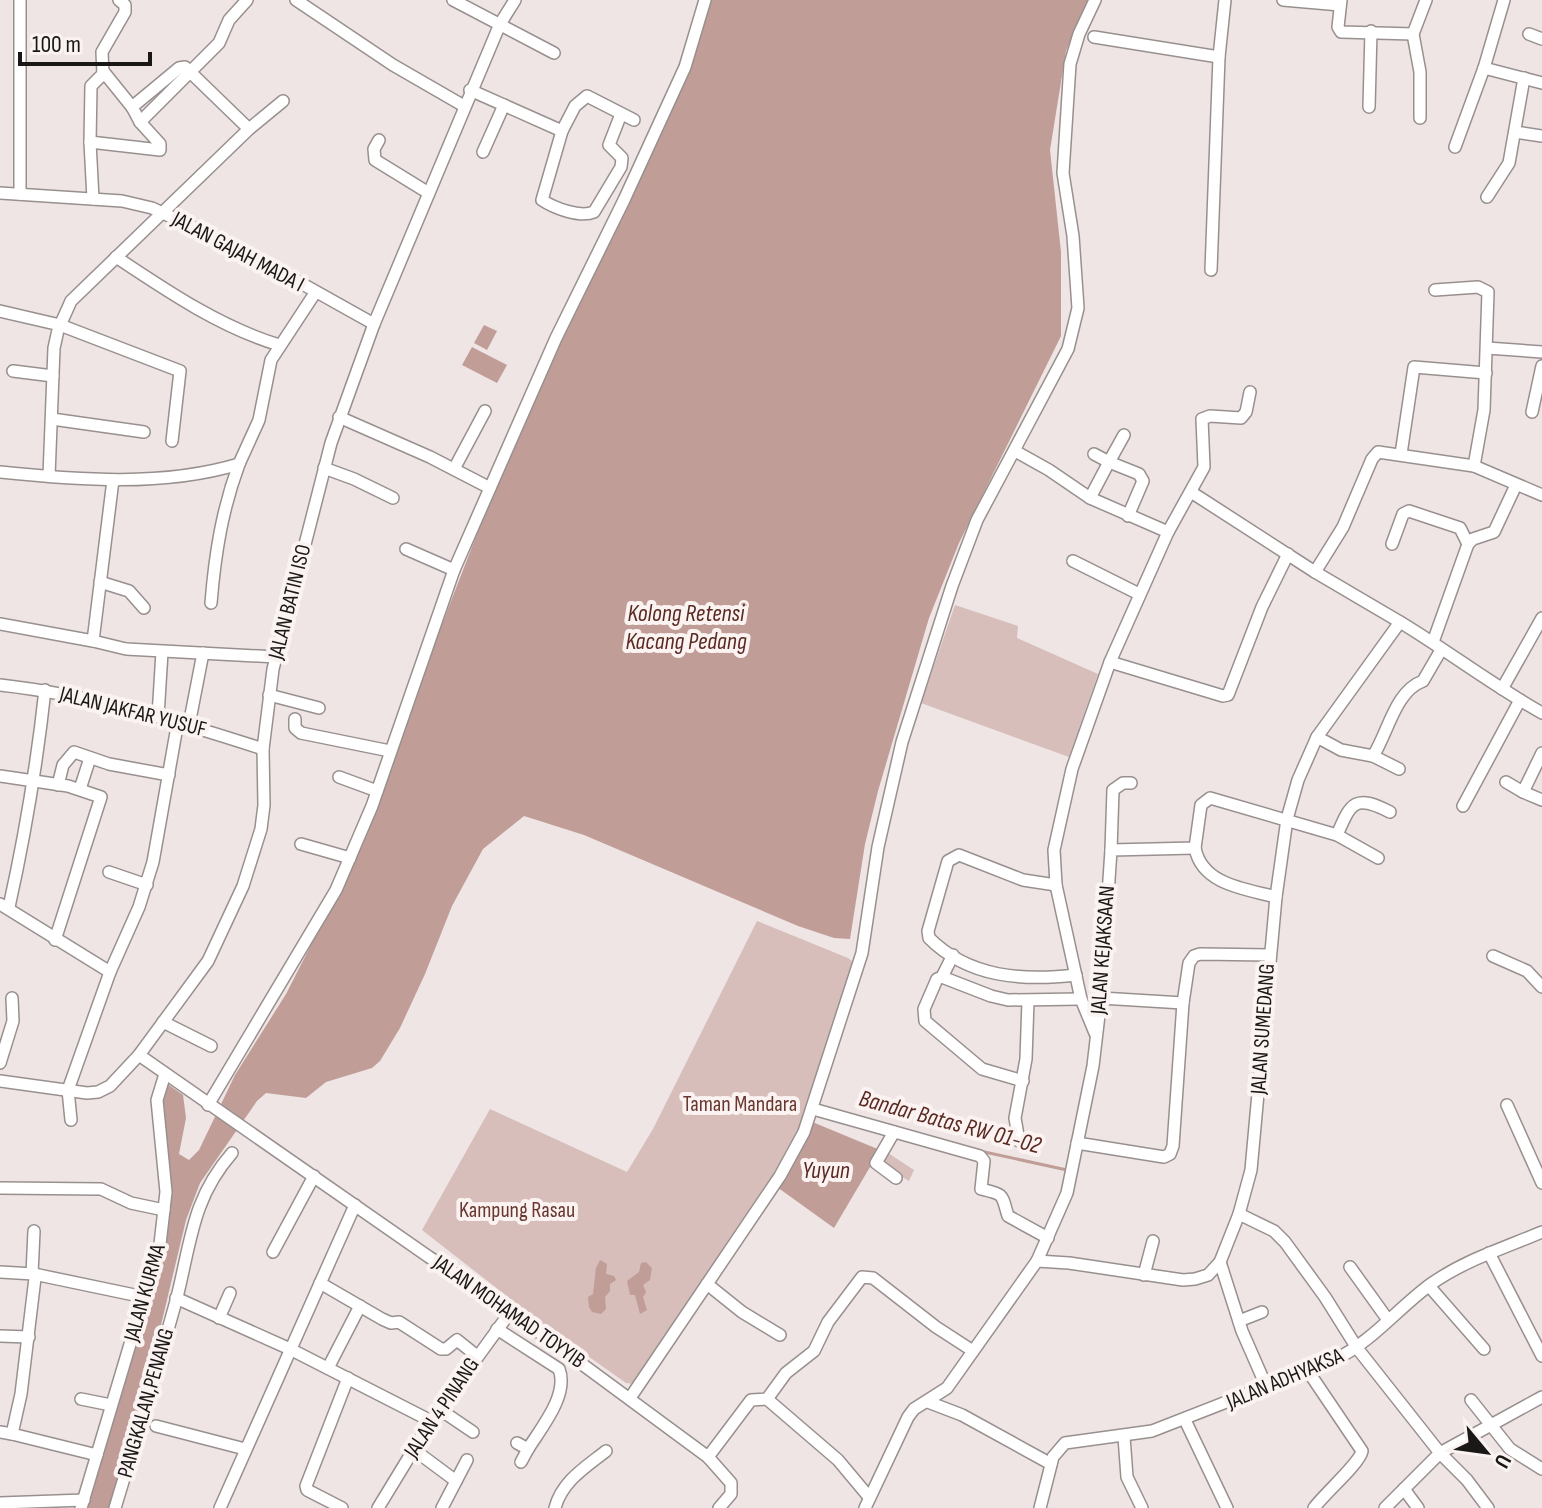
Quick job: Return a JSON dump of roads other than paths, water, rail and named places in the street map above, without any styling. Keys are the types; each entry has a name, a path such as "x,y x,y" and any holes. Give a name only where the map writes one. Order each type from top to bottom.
{"street":[{"path":"20,0 20,194"},
{"path":"90,142 160,150 160,144 103,71 102,52 126,9 119,0"},
{"path":"140,122 219,43 229,20 247,0"},
{"path":"296,0 370,50 464,106"},
{"path":"453,0 554,53"},
{"name":"JALAN BATIN ISO","path":"0,1081 87,1093 103,1090 139,1055 208,961 243,886 261,829 265,782 263,749 269,695 339,417 470,90 500,24 515,0"},
{"path":"139,1055 212,1108 336,890 377,791 454,570 556,338 685,67 705,0"},
{"path":"630,1398 780,1176 804,1132 862,953 878,847 912,708 952,586 977,520 1068,349 1078,308 1073,236 1063,173 1070,64 1079,34 1095,0"},
{"path":"1211,270 1219,57 1225,0"},
{"path":"1283,0 1341,2 1340,31 1413,34"},
{"path":"1420,118 1420,72 1413,34 1426,0"},
{"path":"1455,147 1484,68 1504,0"},
{"path":"1369,107 1371,31"},
{"path":"1529,34 1542,39"},
{"path":"1094,37 1219,57"},
{"path":"132,107 179,68 185,67 249,129"},
{"path":"1484,68 1542,83"},
{"path":"93,199 91,85 103,71"},
{"path":"1487,197 1509,163 1524,78"},
{"path":"470,90 562,131"},
{"path":"621,114 609,145 623,160 592,214 572,212 542,200 562,131 575,106 587,96 634,120"},
{"path":"49,476 54,348 60,325 76,294 249,129 283,101"},
{"path":"483,152 504,105"},
{"path":"1515,132 1542,136"},
{"path":"379,140 374,149 375,160 427,192"},
{"name":"JALAN GAJAH MADA I","path":"0,193 122,201 163,212 240,249 374,324"},
{"path":"116,257 208,313 261,340 279,345"},
{"path":"1435,290 1478,287 1488,292 1484,410 1474,466"},
{"path":"211,603 215,548 227,499 259,420 271,360 315,293"},
{"path":"0,311 60,325 180,371 172,441"},
{"path":"1487,348 1542,352"},
{"path":"1532,412 1542,366"},
{"path":"1401,454 1414,367 1486,373"},
{"path":"13,371 53,376"},
{"path":"1097,1037 1081,999 1056,885 1054,850 1064,796 1110,662 1168,532 1204,464 1202,419 1210,416 1241,418 1246,412 1250,392"},
{"path":"454,469 485,411"},
{"path":"339,417 490,488"},
{"path":"52,419 144,432"},
{"path":"1090,498 1124,435"},
{"path":"1015,451 1090,498 1168,532"},
{"path":"1094,454 1143,477 1128,516"},
{"path":"1315,572 1343,527 1375,454 1401,454 1474,466 1542,495"},
{"path":"0,472 113,480 158,479 239,464"},
{"path":"324,468 393,498"},
{"path":"93,641 113,480"},
{"path":"1373,756 1403,696 1423,681 1468,544 1473,539 1494,532 1516,485"},
{"path":"1191,492 1542,713"},
{"path":"1392,544 1403,514 1409,511 1460,528 1468,544"},
{"path":"406,549 454,570"},
{"path":"1110,662 1228,695 1262,607 1288,554"},
{"path":"1073,561 1139,594"},
{"path":"100,582 126,589 144,608"},
{"path":"1502,689 1542,618"},
{"name":"JALAN SUMEDANG","path":"1220,1262 1239,1214 1251,1170 1269,955 1287,819 1298,780 1317,737 1400,622"},
{"path":"0,624 126,649 277,657"},
{"path":"158,716 162,652"},
{"path":"71,1120 68,1090 110,972 147,885 161,829 169,775 203,653"},
{"name":"JALAN JAKFAR YUSUF","path":"0,685 45,690 158,716 263,749"},
{"path":"45,690 34,781 5,906 110,972"},
{"path":"269,695 319,708"},
{"path":"1463,806 1520,700"},
{"path":"295,719 295,728 301,733 390,751"},
{"path":"1317,737 1341,750 1373,756 1399,769"},
{"path":"58,785 63,765 71,753 169,775"},
{"path":"1523,792 1542,753"},
{"path":"80,789 90,758"},
{"path":"0,776 80,789 98,795 101,802 55,940"},
{"path":"339,777 377,791"},
{"path":"1506,782 1542,800"},
{"name":"JALAN KEJAKSAAN","path":"1037,1261 1067,1193 1077,1143 1097,1037 1101,998 1113,790 1123,783 1131,783"},
{"path":"1276,897 1215,878 1197,859 1195,848 1201,805 1210,798 1337,835 1378,858"},
{"path":"1337,835 1346,814 1357,803 1375,804 1390,812"},
{"path":"301,844 350,858"},
{"path":"1111,850 1195,848"},
{"path":"1056,885 1023,880 959,855 953,856 948,861 928,931 929,938 953,955 996,975 1029,978 1076,975"},
{"path":"109,872 147,885"},
{"path":"1077,1143 1164,1157 1172,1150 1189,963 1200,954 1269,955"},
{"path":"953,955 942,977 937,979 924,1009 925,1021 982,1069 1023,1081"},
{"path":"1493,956 1527,971 1542,987"},
{"path":"942,977 991,996 1028,1001 1081,999"},
{"path":"0,1063 13,1021 12,998"},
{"path":"1101,998 1183,1003"},
{"path":"1019,1141 1015,1118 1023,1081 1028,1001"},
{"path":"163,1022 211,1046"},
{"name":"JALAN KURMA","path":"83,1504 160,1244 165,1180 157,1100 165,1074"},
{"path":"1507,1105 1542,1183"},
{"name":"JALAN MOHAMAD TOYYIB","path":"212,1108 511,1311 708,1457 731,1483 731,1494 719,1508"},
{"path":"813,1109 980,1156 984,1161 981,1189 1000,1194 1004,1197 1008,1216 1048,1238"},
{"path":"894,1132 876,1163 896,1178"},
{"name":"PANGKALAN,PENANG","path":"115,1508 176,1298 199,1206 210,1181 232,1153"},
{"path":"273,1252 314,1176"},
{"path":"0,1188 101,1189 131,1203 164,1210"},
{"path":"220,1508 355,1205"},
{"path":"1239,1214 1274,1231 1285,1242 1357,1348 1488,1508"},
{"path":"34,1231 29,1337 21,1394 6,1433 97,1455"},
{"name":"JALAN ADHYAKSA","path":"1052,1461 1065,1443 1152,1431 1308,1371 1357,1348 1429,1286 1461,1264 1542,1232"},
{"path":"1144,1275 1153,1241"},
{"path":"1489,1253 1542,1356"},
{"path":"867,1503 908,1417 914,1409 947,1388 1037,1261 1195,1279 1208,1275 1220,1262 1239,1321 1267,1388"},
{"path":"1350,1267 1388,1320"},
{"path":"0,1272 33,1274 144,1297"},
{"path":"767,1399 786,1373 814,1351 828,1322 864,1276 873,1278 936,1327 973,1351"},
{"path":"320,1283 389,1323 399,1322 441,1349 446,1349 457,1340 477,1356"},
{"path":"707,1284 742,1312 780,1335"},
{"path":"1429,1286 1484,1349"},
{"path":"219,1318 230,1293"},
{"path":"176,1298 290,1349 431,1421"},
{"path":"328,1368 360,1306"},
{"name":"JALAN 4 PINANG","path":"378,1508 439,1409 511,1311"},
{"path":"1239,1321 1262,1312"},
{"path":"497,1329 559,1369 561,1375 562,1381 553,1407 522,1446 521,1462"},
{"path":"0,1336 29,1337"},
{"path":"1308,1371 1362,1451 1359,1459 1314,1508"},
{"path":"342,1508 316,1502 306,1484 348,1378"},
{"path":"1385,1508 1440,1453 1542,1397"},
{"path":"81,1399 111,1405"},
{"path":"708,1457 751,1400 767,1399 838,1460 867,1503"},
{"path":"1471,1400 1510,1449 1542,1469"},
{"path":"928,1402 962,1415 1052,1461 1040,1508"},
{"path":"439,1409 473,1432"},
{"path":"1185,1420 1227,1508"},
{"path":"156,1426 245,1449"},
{"path":"1124,1437 1127,1477 1142,1508"},
{"path":"413,1449 456,1481"},
{"path":"555,1508 562,1491 574,1476 606,1451"},
{"path":"442,1508 467,1460"},
{"path":"1404,1489 1418,1508"},
{"path":"0,1503 83,1504"}],"water":[{"name":"Kolong Retensi Kacang Pedang","path":"711,0 1088,0 1066,51 1050,150 1061,252 1061,336 959,543 929,618 878,791 865,844 850,939 834,938 798,926 584,835 524,816 483,849 452,906 400,1028 380,1061 372,1068 326,1082 306,1098 266,1093 257,1101 200,1183 186,1220 141,1409 111,1508 86,1508 165,1230 162,1096 166,1083 183,1095 186,1118 179,1154 189,1160 199,1150 235,1075 286,994 338,892 505,462 695,55"},
{"path":"484,325 497,331 487,350 474,343"},
{"path":"472,347 507,365 497,383 462,365"},
{"name":"Yuyun","path":"810,1121 880,1150 834,1228 777,1187"},
{"path":"600,1260 607,1264 606,1274 614,1276 616,1280 610,1284 610,1291 605,1297 606,1309 601,1314 592,1312 588,1297 593,1294"},
{"path":"646,1262 652,1268 650,1280 643,1285 647,1310 640,1314 627,1281 639,1272 641,1263"}],"waterway":[{"name":"Bandar Batas RW 01-02","path":"980,1151 1067,1170"}],"park label":[{"name":"Taman Mandara","path":"740,1104"},
{"name":"Kampung Rasau","path":"517,1210"}]}
